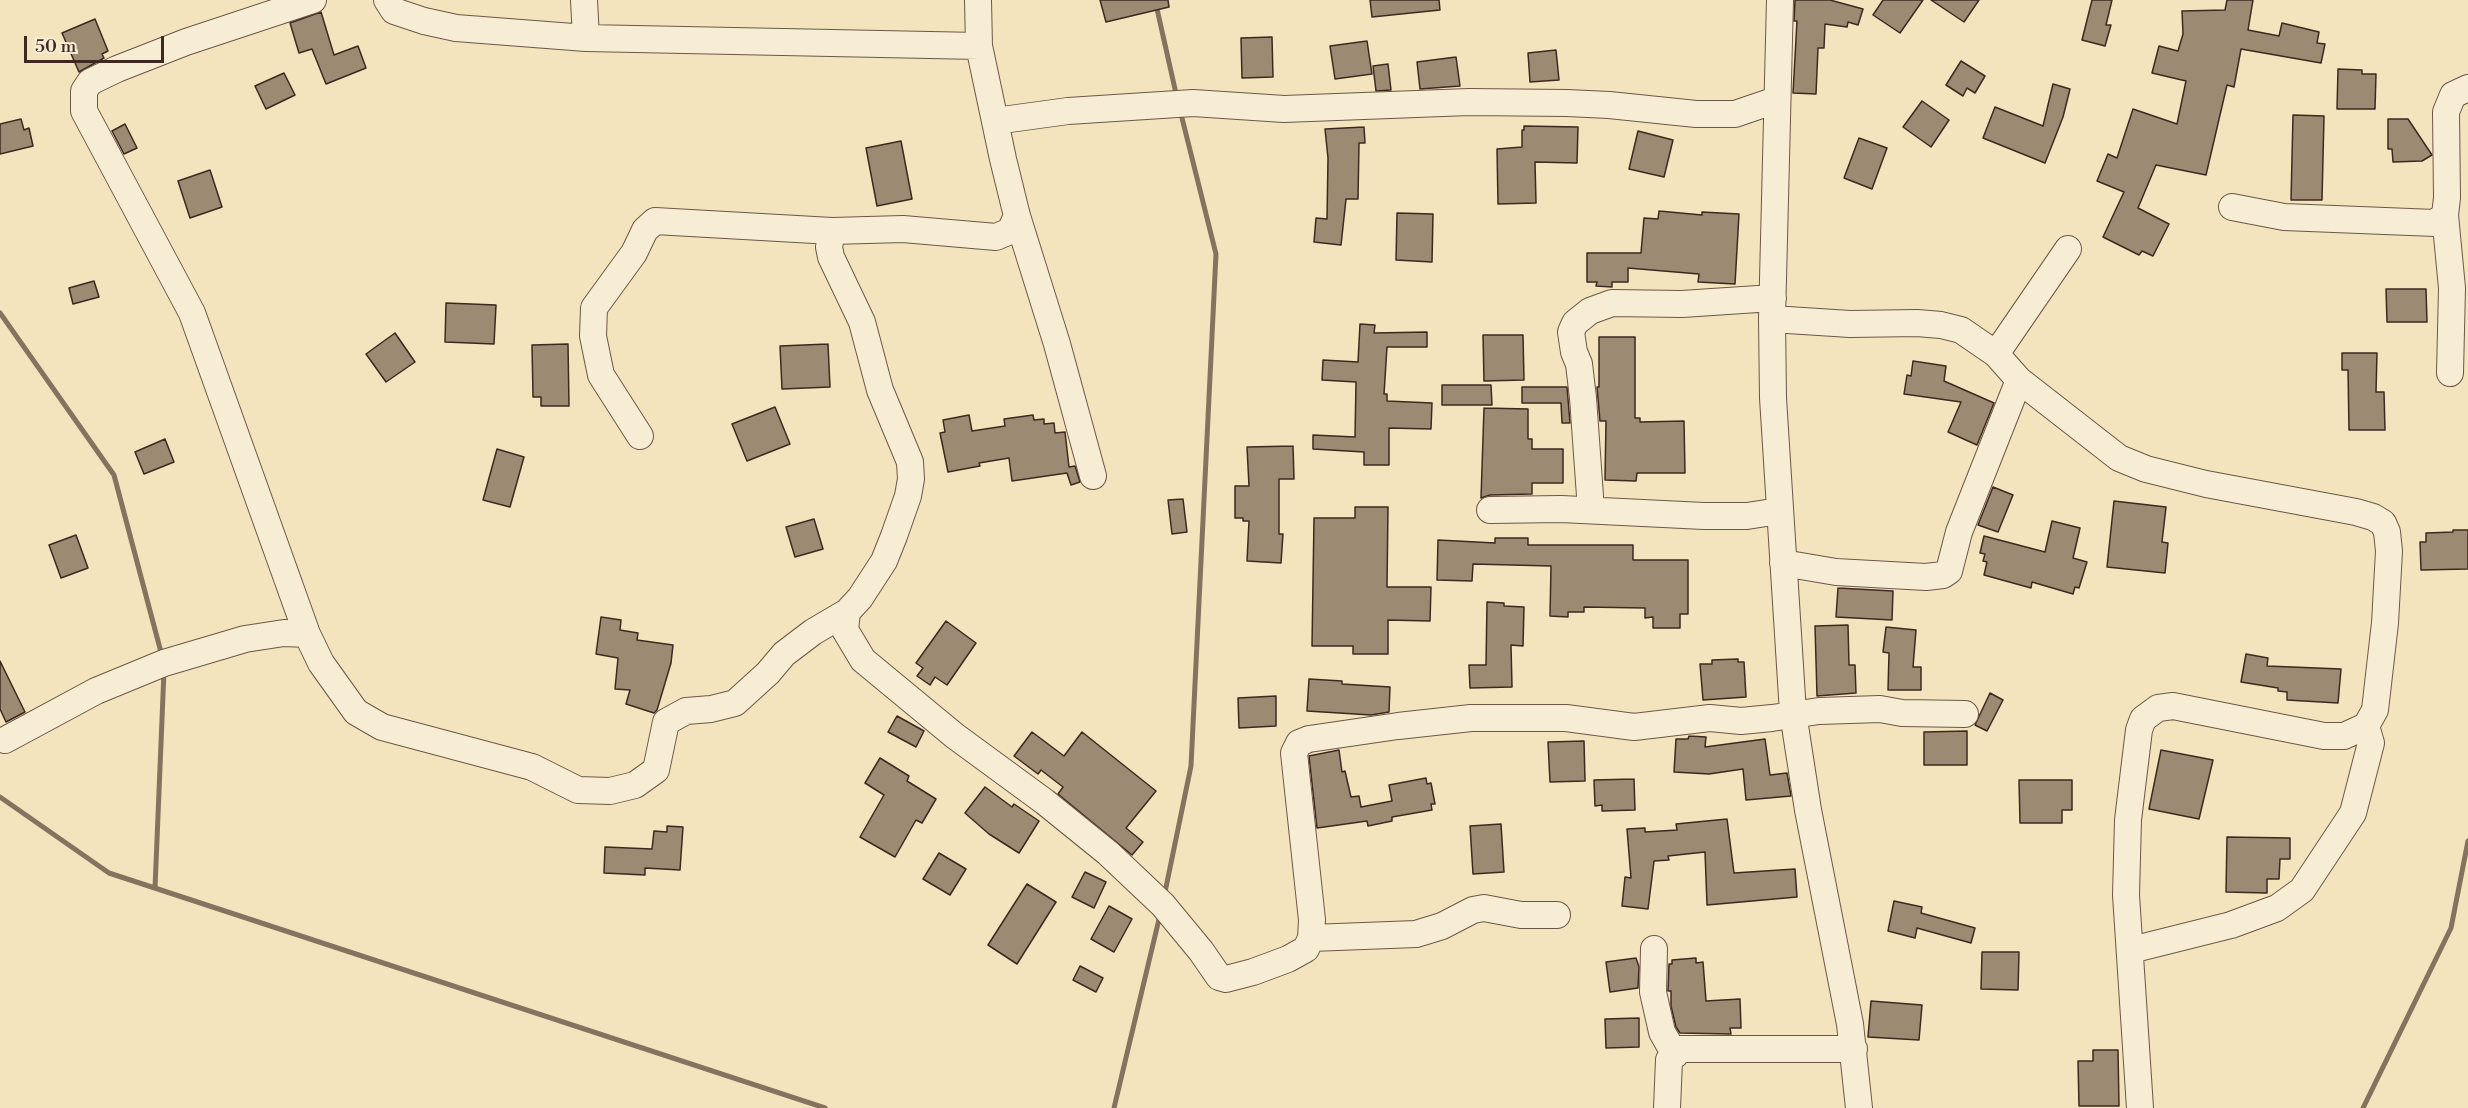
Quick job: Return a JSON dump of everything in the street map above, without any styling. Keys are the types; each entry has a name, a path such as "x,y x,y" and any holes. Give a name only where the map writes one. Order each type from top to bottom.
{"street":[{"path":"314,0 186,42 90,82 84,91 84,111 192,314 307,634 321,663 356,712 382,727 532,767 578,790 610,791 635,785 656,770 666,722 686,711 711,709 735,703 768,673 784,654 813,632 847,612 860,598 884,561 904,506 911,479 910,462 880,390 862,322 831,257 829,246 832,231"},
{"path":"387,0 394,11 456,28 586,38 979,46"},
{"path":"584,0 586,38"},
{"path":"978,0 979,46 1017,216 1057,344 1093,476"},
{"path":"1780,0 1776,100 1773,398 1793,713 1808,810 1854,1049 1859,1108"},
{"path":"2450,373 2452,288 2445,215 2446,112 2453,95 2468,88"},
{"path":"995,120 1068,111 1193,103 1284,109 1469,102 1609,105 1696,114 1735,114 1753,110 1776,100"},
{"path":"2232,207 2284,217 2351,221 2435,223 2445,215"},
{"path":"639,436 601,375 593,336 593,318 594,308 634,253 645,230 655,221 832,231 903,230 996,237 1010,231 1017,216"},
{"path":"1996,354 2068,249"},
{"path":"1591,510 1581,375 1571,332 1575,323 1590,311 1612,303 1682,304 1773,308 1850,324 1917,323 1941,325 1960,330 1996,354 2019,380 2120,458 2146,469 2206,484 2356,512 2383,523 2387,532 2388,551 2385,623 2375,710 2366,726 2344,736 2330,736 2173,706 2158,708 2143,719 2139,730 2128,820 2126,895 2140,1108"},
{"path":"1783,563 1836,572 1926,577 1942,575 1949,571 1959,532 2019,380"},
{"path":"1490,510 1591,510 1704,516 1747,516 1779,511"},
{"path":"847,612 845,630 863,660 955,736 1045,802 1108,853 1163,905 1219,977 1227,979 1288,959 1306,949 1311,938 1312,920 1294,753 1299,743 1309,739 1471,718 1566,718 1635,727 1710,718 1741,721 1793,713 1880,709 1902,713 1965,714"},
{"path":"5,740 96,691 164,663 245,639 284,633 307,634"},
{"path":"2131,950 2230,924 2277,908 2302,890 2353,813 2371,742 2366,726"},
{"path":"1311,938 1416,934 1442,926 1473,910 1484,908 1521,915 1557,915"},
{"path":"1654,949 1653,992 1662,1032 1675,1055"},
{"path":"1667,1108 1669,1060 1680,1049 1854,1049"}],"building":[{"path":"1100,0 1168,0 1169,7 1106,22"},
{"path":"1370,0 1439,0 1440,10 1372,17"},
{"path":"1795,0 1830,0 1863,9 1858,25 1848,22 1847,27 1825,24 1824,48 1818,48 1816,94 1793,93 1797,21 1794,21"},
{"path":"1883,0 1923,0 1900,33 1873,15"},
{"path":"1931,0 1979,0 1964,22"},
{"path":"2092,0 2112,0 2106,25 2111,25 2105,46 2082,40"},
{"path":"2227,0 2253,0 2248,30 2279,36 2282,23 2319,32 2317,43 2325,44 2321,63 2241,49 2234,87 2227,85 2206,175 2156,165 2138,208 2169,224 2153,256 2142,251 2139,255 2103,237 2124,192 2097,181 2108,154 2117,158 2133,109 2177,124 2186,81 2152,73 2159,46 2178,51 2183,34 2182,11 2225,10"},
{"path":"321,12 334,55 358,46 366,68 326,84 312,49 299,53 290,23"},
{"path":"95,19 108,51 102,54 104,58 79,72 62,33"},
{"path":"1272,37 1273,77 1242,78 1241,38"},
{"path":"1367,41 1372,74 1335,79 1330,46"},
{"path":"1556,50 1559,80 1530,82 1528,53"},
{"path":"1456,57 1460,86 1420,89 1417,62"},
{"path":"1961,61 1985,76 1975,93 1967,88 1963,96 1946,85"},
{"path":"1388,64 1391,90 1376,91 1373,66"},
{"path":"2338,69 2362,70 2362,74 2376,74 2375,109 2337,109"},
{"path":"284,73 295,95 266,109 255,86"},
{"path":"2053,84 2070,89 2063,117 2045,163 1983,138 1995,107 2043,126"},
{"path":"1922,101 1949,120 1931,147 1903,127"},
{"path":"2293,115 2324,116 2322,200 2291,200"},
{"path":"21,119 24,130 29,128 33,146 0,154 0,124"},
{"path":"2388,119 2408,119 2432,155 2422,161 2393,162 2392,149 2388,149"},
{"path":"125,124 137,148 124,154 112,131"},
{"path":"1524,126 1578,127 1577,163 1535,162 1536,203 1498,204 1497,149 1522,147"},
{"path":"1364,127 1365,143 1359,143 1358,199 1346,199 1341,245 1314,242 1316,218 1327,219 1328,158 1325,129"},
{"path":"1638,131 1673,140 1664,177 1629,169"},
{"path":"1859,138 1887,148 1872,189 1844,178"},
{"path":"901,141 912,199 877,206 866,148"},
{"path":"210,170 222,207 190,218 178,181"},
{"path":"1659,211 1702,215 1702,212 1739,214 1735,284 1698,282 1699,274 1628,268 1628,282 1612,282 1612,287 1596,286 1597,282 1587,282 1587,253 1641,253 1644,218 1658,219"},
{"path":"1397,213 1433,214 1432,262 1396,260"},
{"path":"94,281 99,297 73,304 69,288"},
{"path":"2386,289 2426,289 2427,322 2387,322"},
{"path":"446,303 496,305 494,344 445,342"},
{"path":"1360,324 1375,325 1374,333 1427,332 1427,347 1387,347 1384,394 1387,394 1387,401 1432,403 1431,429 1389,428 1389,465 1364,465 1364,452 1313,449 1313,435 1355,437 1356,382 1322,380 1323,360 1358,362"},
{"path":"395,333 415,362 386,382 366,354"},
{"path":"1483,335 1523,335 1524,380 1484,381"},
{"path":"1599,337 1635,337 1635,418 1640,418 1640,422 1684,421 1685,473 1637,473 1636,481 1605,480 1606,421 1600,421 1597,387 1599,387"},
{"path":"568,344 569,406 541,406 541,397 533,397 532,345"},
{"path":"828,344 830,387 782,389 780,346"},
{"path":"2342,353 2377,353 2376,392 2384,392 2385,430 2349,430 2348,370 2342,370"},
{"path":"1913,361 1946,366 1944,381 1994,403 1977,445 1948,432 1961,402 1904,394 1907,375 1911,376"},
{"path":"1442,385 1491,385 1492,405 1442,405"},
{"path":"1522,387 1567,387 1570,423 1562,423 1561,403 1522,403"},
{"path":"775,407 790,444 747,461 732,424"},
{"path":"1484,408 1528,409 1528,439 1532,439 1532,449 1563,449 1563,483 1532,483 1532,494 1490,495 1481,498"},
{"path":"969,415 972,431 1005,426 1004,419 1033,415 1034,420 1044,419 1044,424 1054,423 1055,433 1065,432 1069,467 1075,466 1080,482 1071,485 1067,473 1012,481 1009,458 979,463 980,466 948,472 940,433 945,432 943,420"},
{"path":"165,439 174,462 144,474 135,452"},
{"path":"1293,446 1294,479 1279,479 1279,534 1283,534 1281,563 1247,561 1249,521 1235,518 1235,486 1249,486 1247,447"},
{"path":"497,449 524,457 510,507 483,500"},
{"path":"1993,487 2013,495 1998,532 1978,525"},
{"path":"1183,499 1187,532 1172,534 1168,500"},
{"path":"2114,501 2166,507 2162,542 2168,543 2165,573 2107,567"},
{"path":"1355,507 1388,507 1387,587 1431,587 1430,621 1388,620 1388,654 1353,654 1353,646 1312,646 1314,518 1355,518"},
{"path":"814,519 823,549 795,557 786,527"},
{"path":"2052,521 2080,528 2073,558 2087,562 2079,588 2075,587 2073,594 2032,582 2031,588 1984,575 1987,562 1983,561 1985,554 1980,553 1984,536 2045,552"},
{"path":"2453,530 2468,530 2468,569 2421,570 2420,542 2426,542 2426,533 2453,532"},
{"path":"76,535 88,568 61,578 49,545"},
{"path":"1495,538 1528,538 1528,545 1633,545 1633,560 1688,560 1688,614 1680,614 1680,628 1653,628 1653,617 1645,618 1645,608 1584,607 1584,612 1568,612 1568,617 1550,616 1551,566 1473,564 1472,581 1437,580 1438,540 1495,543"},
{"path":"1838,588 1893,591 1892,620 1836,617"},
{"path":"1487,602 1524,607 1523,646 1511,645 1512,687 1470,688 1469,665 1486,665"},
{"path":"601,617 621,620 620,630 638,633 637,640 673,645 671,663 657,710 654,713 626,704 630,690 615,689 618,658 596,654"},
{"path":"946,621 976,643 947,685 935,677 930,685 917,676 923,668 916,663"},
{"path":"1848,625 1849,665 1855,665 1856,693 1817,696 1815,626"},
{"path":"1886,627 1916,630 1913,667 1921,667 1921,690 1888,690 1889,653 1883,652"},
{"path":"2246,654 2268,658 2267,666 2341,669 2338,703 2287,700 2287,692 2278,691 2278,688 2241,682"},
{"path":"1738,659 1738,662 1744,662 1746,697 1703,700 1700,664 1712,664 1712,660"},
{"path":"0,661 25,712 6,722 0,709"},
{"path":"1309,679 1390,687 1389,712 1371,715 1307,711"},
{"path":"1990,693 2003,700 1987,731 1975,725"},
{"path":"1276,696 1276,726 1239,728 1238,698"},
{"path":"897,716 924,731 916,747 888,732"},
{"path":"1967,731 1967,765 1924,765 1924,732"},
{"path":"1032,732 1064,756 1082,732 1156,791 1126,828 1143,842 1132,855 1058,794 1063,787 1041,770 1038,774 1014,756"},
{"path":"1689,736 1706,737 1705,747 1765,739 1770,775 1787,773 1791,796 1746,800 1743,769 1709,774 1674,772 1676,739 1688,739"},
{"path":"1584,741 1585,781 1550,782 1548,742"},
{"path":"1339,750 1342,772 1345,771 1351,797 1359,796 1361,807 1392,801 1389,785 1426,778 1427,784 1431,783 1435,804 1431,804 1432,810 1392,817 1392,821 1368,826 1367,821 1317,828 1309,756"},
{"path":"2161,750 2213,760 2199,819 2149,809"},
{"path":"880,758 909,776 907,781 936,799 922,823 916,820 895,857 860,837 884,795 865,783"},
{"path":"1634,779 1635,810 1602,811 1602,805 1595,806 1594,780"},
{"path":"2019,780 2072,780 2072,810 2062,810 2062,823 2020,823"},
{"path":"985,787 1012,807 1014,804 1039,821 1019,853 989,834 965,813"},
{"path":"1727,819 1734,873 1795,869 1797,897 1707,905 1705,852 1668,856 1669,860 1654,861 1648,909 1622,906 1625,877 1631,878 1627,829 1645,828 1645,832 1677,830 1676,824"},
{"path":"1501,824 1504,872 1473,874 1470,826"},
{"path":"667,826 683,827 680,870 645,868 645,875 604,873 605,847 652,849 654,831 667,832"},
{"path":"2227,837 2290,838 2290,859 2280,859 2279,879 2267,879 2267,893 2226,892"},
{"path":"939,853 966,869 950,895 923,879"},
{"path":"1085,872 1106,882 1094,908 1072,897"},
{"path":"1027,884 1056,902 1017,964 988,945"},
{"path":"1894,901 1922,907 1921,913 1975,928 1971,943 1917,928 1915,938 1888,931"},
{"path":"1109,906 1132,919 1114,952 1091,939"},
{"path":"1982,952 2019,952 2018,990 1981,989"},
{"path":"1636,958 1639,967 1638,988 1610,992 1606,962"},
{"path":"1696,958 1696,963 1703,962 1706,1001 1740,999 1741,1028 1730,1028 1731,1034 1680,1033 1676,1027 1671,1006 1671,991 1668,991 1669,964 1672,964 1672,960"},
{"path":"1080,966 1103,978 1096,992 1073,980"},
{"path":"1871,1001 1922,1005 1919,1040 1868,1037"},
{"path":"1639,1018 1639,1047 1606,1048 1605,1019"},
{"path":"2093,1050 2118,1050 2119,1106 2079,1106 2078,1061 2093,1061"}],"waterway":[{"path":"1155,0 1177,98"},
{"path":"1164,897 1191,766 1216,254 1180,110"},
{"path":"0,313 114,475 162,656"},
{"path":"155,888 164,671"},
{"path":"0,797 109,873 825,1108"},
{"path":"2363,1108 2451,928 2468,841"},
{"path":"1114,1108 1160,915"}]}
